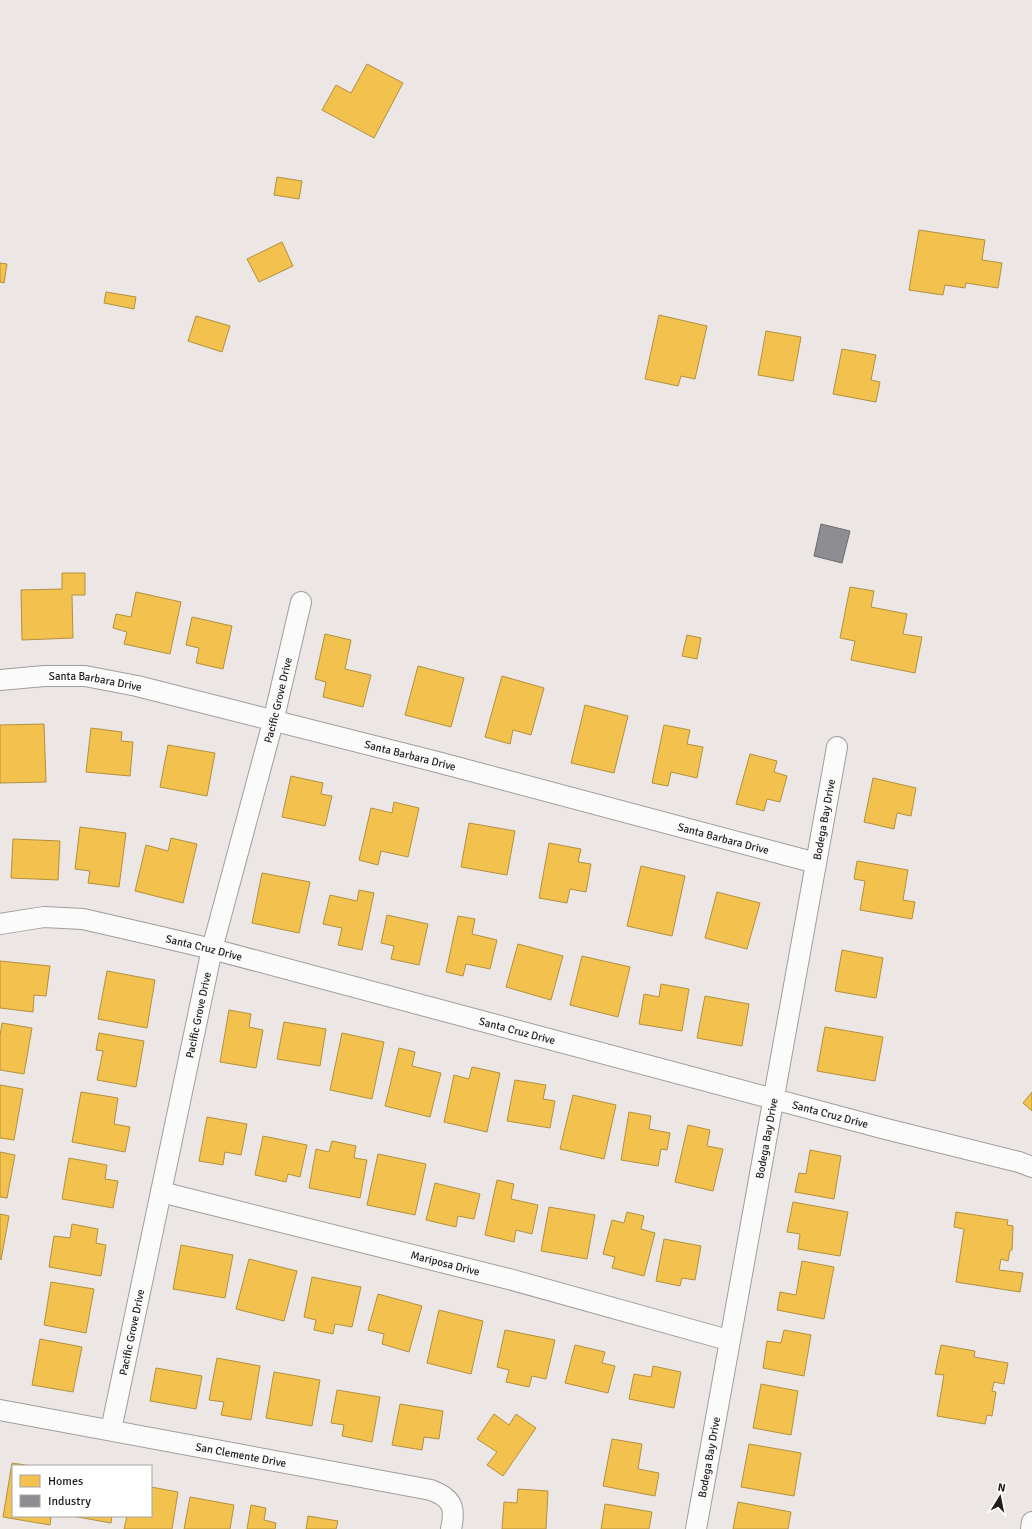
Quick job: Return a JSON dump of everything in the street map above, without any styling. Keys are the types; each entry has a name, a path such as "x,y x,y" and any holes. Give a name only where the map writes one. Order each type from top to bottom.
{"street":[{"name":"Pacific Grove Drive","path":"111,1430 212,949 272,722 301,602"},
{"name":"Santa Barbara Drive","path":"0,680 44,676 85,676 137,686 272,722 441,763 816,863"},
{"name":"Bodega Bay Drive","path":"696,1529 728,1340 774,1099 837,747"},
{"name":"Santa Cruz Drive","path":"0,924 44,917 83,919 212,949 774,1099 1019,1162 1032,1167"},
{"name":"Mariposa Drive","path":"161,1192 509,1280 728,1340"},
{"name":"San Clemente Drive","path":"0,1410 431,1490 445,1495 453,1509 451,1529"},
{"path":"1031,1529 1032,1522"}],"building: Homes":[{"path":"367,64 403,83 374,138 322,110 336,85 351,93"},
{"path":"277,177 302,181 299,199 274,195"},
{"path":"919,230 985,240 982,260 1002,263 998,288 966,283 965,288 945,285 943,295 909,290"},
{"path":"282,242 293,266 259,282 247,259"},
{"path":"0,263 7,264 4,283 0,282"},
{"path":"106,292 136,297 134,309 104,303"},
{"path":"659,315 707,326 695,379 681,376 678,386 645,379"},
{"path":"196,316 230,326 222,352 188,341"},
{"path":"766,331 801,337 793,381 758,375"},
{"path":"842,349 876,355 871,380 880,382 876,402 833,394"},
{"path":"62,573 85,573 85,595 72,595 73,638 22,640 21,590 62,589"},
{"path":"850,587 874,591 871,607 907,614 903,634 922,637 915,673 851,660 855,641 840,638"},
{"path":"136,592 181,602 170,654 124,644 127,632 113,628 116,614 131,617"},
{"path":"192,617 232,626 223,669 196,663 199,648 186,645"},
{"path":"325,634 351,640 345,669 371,675 363,707 323,697 326,682 315,679"},
{"path":"687,635 701,638 697,659 682,656"},
{"path":"418,666 464,678 451,727 405,715"},
{"path":"502,676 544,688 531,735 513,730 510,744 485,737"},
{"path":"585,705 628,716 614,773 571,763"},
{"path":"44,724 46,782 0,783 0,725"},
{"path":"664,725 690,730 687,744 703,747 697,778 671,772 668,786 652,783"},
{"path":"91,728 122,732 121,741 133,742 130,776 86,772"},
{"path":"168,745 215,753 207,796 160,787"},
{"path":"750,754 777,761 774,772 787,776 780,802 767,799 764,811 736,804"},
{"path":"291,776 323,783 321,794 332,796 325,826 282,817"},
{"path":"873,778 916,788 911,816 897,813 894,829 864,822"},
{"path":"394,802 419,808 408,857 381,851 378,865 359,860 371,808 392,813"},
{"path":"469,823 515,831 507,875 461,867"},
{"path":"80,827 126,833 119,887 88,883 90,871 75,869"},
{"path":"171,838 197,844 183,903 135,891 146,845 168,851"},
{"path":"13,839 60,841 58,880 11,878"},
{"path":"549,843 581,849 578,862 591,864 586,892 570,889 567,903 539,898"},
{"path":"857,861 908,870 903,900 915,902 912,919 860,910 865,881 854,879"},
{"path":"641,866 685,876 672,936 627,926"},
{"path":"262,873 310,882 299,933 252,923"},
{"path":"359,890 374,893 362,950 338,945 342,928 323,924 330,895 357,901"},
{"path":"717,892 760,903 747,949 705,938"},
{"path":"387,915 428,924 419,965 391,959 394,946 381,943"},
{"path":"458,916 475,919 472,934 497,940 490,969 466,964 463,976 446,972"},
{"path":"518,944 563,956 551,1000 506,987"},
{"path":"842,950 883,958 876,998 835,991"},
{"path":"582,956 630,967 618,1017 570,1005"},
{"path":"0,961 50,966 46,996 34,995 33,1012 0,1008"},
{"path":"107,971 155,980 147,1028 98,1019"},
{"path":"661,984 689,989 682,1031 639,1024 644,994 659,997"},
{"path":"705,996 749,1004 742,1046 697,1038"},
{"path":"229,1010 251,1014 249,1027 263,1030 256,1068 220,1062"},
{"path":"284,1022 326,1029 320,1066 277,1059"},
{"path":"2,1023 32,1028 24,1074 0,1070 0,1036"},
{"path":"825,1027 883,1037 875,1081 817,1071"},
{"path":"99,1033 144,1041 136,1087 97,1080 103,1051 96,1050"},
{"path":"342,1033 384,1042 372,1099 330,1090"},
{"path":"399,1048 415,1052 412,1066 441,1073 430,1117 385,1106"},
{"path":"472,1067 500,1073 487,1132 444,1122 454,1075 469,1079"},
{"path":"515,1080 546,1085 543,1099 555,1101 550,1128 507,1121"},
{"path":"0,1085 23,1089 14,1140 0,1138"},
{"path":"81,1092 118,1098 114,1124 130,1127 125,1152 72,1142"},
{"path":"1032,1092 1032,1111 1023,1103"},
{"path":"573,1095 616,1105 604,1159 560,1149"},
{"path":"629,1112 651,1116 649,1129 670,1133 667,1150 661,1149 658,1166 621,1160"},
{"path":"207,1117 247,1124 241,1155 225,1152 223,1165 199,1161"},
{"path":"688,1125 710,1130 707,1146 723,1149 713,1191 675,1182"},
{"path":"263,1136 307,1145 300,1177 288,1174 286,1182 255,1175"},
{"path":"332,1141 356,1146 354,1158 367,1160 360,1198 309,1188 316,1149 329,1152"},
{"path":"810,1150 841,1156 834,1199 795,1192 799,1173 806,1174"},
{"path":"0,1152 15,1155 7,1198 0,1197"},
{"path":"378,1154 426,1164 415,1215 367,1205"},
{"path":"69,1158 107,1165 105,1179 118,1181 113,1208 62,1199"},
{"path":"497,1180 514,1184 511,1199 538,1205 532,1234 516,1230 514,1242 485,1235"},
{"path":"435,1183 480,1194 474,1219 458,1216 456,1227 426,1220"},
{"path":"793,1202 848,1212 840,1256 798,1249 800,1234 787,1232"},
{"path":"549,1207 595,1215 587,1259 541,1251"},
{"path":"627,1212 644,1216 641,1229 655,1233 644,1276 612,1268 615,1257 603,1254 612,1220 624,1223"},
{"path":"956,1212 1008,1220 1007,1225 1013,1226 1012,1250 1010,1250 1008,1261 1001,1259 999,1270 1023,1273 1020,1292 956,1282 964,1229 954,1227"},
{"path":"0,1214 9,1216 1,1260 0,1259"},
{"path":"72,1224 98,1229 96,1243 106,1245 101,1276 49,1267 54,1236 70,1238"},
{"path":"664,1239 701,1246 695,1280 682,1278 680,1286 656,1281"},
{"path":"181,1245 233,1255 225,1298 173,1289"},
{"path":"249,1259 297,1271 284,1321 236,1309"},
{"path":"802,1261 834,1267 824,1319 777,1310 780,1292 796,1295"},
{"path":"312,1277 361,1287 352,1327 335,1324 333,1334 314,1330 316,1320 304,1317"},
{"path":"51,1282 94,1289 86,1333 44,1325"},
{"path":"378,1294 422,1306 409,1352 382,1344 384,1334 368,1330"},
{"path":"439,1310 483,1321 471,1374 427,1363"},
{"path":"505,1330 555,1340 546,1379 532,1376 529,1387 506,1382 509,1370 497,1367"},
{"path":"784,1330 811,1335 804,1376 763,1368 767,1341 781,1343"},
{"path":"40,1339 82,1347 73,1392 32,1385"},
{"path":"575,1345 605,1352 602,1363 615,1366 608,1393 565,1383"},
{"path":"941,1345 975,1351 974,1357 1008,1363 1004,1384 994,1382 992,1391 996,1392 992,1416 987,1415 985,1424 937,1416 944,1375 935,1374"},
{"path":"217,1358 260,1366 251,1420 221,1415 224,1402 209,1400"},
{"path":"653,1366 681,1372 674,1408 629,1399 634,1374 651,1377"},
{"path":"156,1368 202,1376 196,1409 150,1401"},
{"path":"274,1372 320,1380 312,1426 266,1418"},
{"path":"761,1384 798,1391 791,1435 753,1428"},
{"path":"337,1390 380,1397 372,1442 342,1436 344,1425 331,1423"},
{"path":"400,1404 443,1411 439,1439 424,1437 422,1450 392,1445"},
{"path":"494,1414 509,1425 516,1414 536,1428 503,1476 487,1465 497,1452 477,1439"},
{"path":"612,1439 642,1444 638,1469 659,1473 655,1496 603,1486"},
{"path":"749,1444 801,1453 794,1496 741,1487"},
{"path":"12,1463 25,1465 12,1465 12,1517 51,1517 50,1525 3,1517"},
{"path":"152,1487 178,1492 172,1529 124,1529 127,1517 152,1517"},
{"path":"518,1489 548,1491 546,1529 502,1529 504,1502 517,1503"},
{"path":"190,1497 234,1505 230,1529 184,1529"},
{"path":"738,1502 791,1512 788,1529 733,1529"},
{"path":"605,1504 652,1512 649,1529 601,1529"},
{"path":"251,1505 266,1508 264,1520 276,1523 275,1529 247,1529"},
{"path":"308,1516 338,1521 336,1529 306,1529"},
{"path":"78,1517 112,1517 111,1523"}],"building: Industry":[{"path":"821,524 850,531 842,563 814,556"}]}
